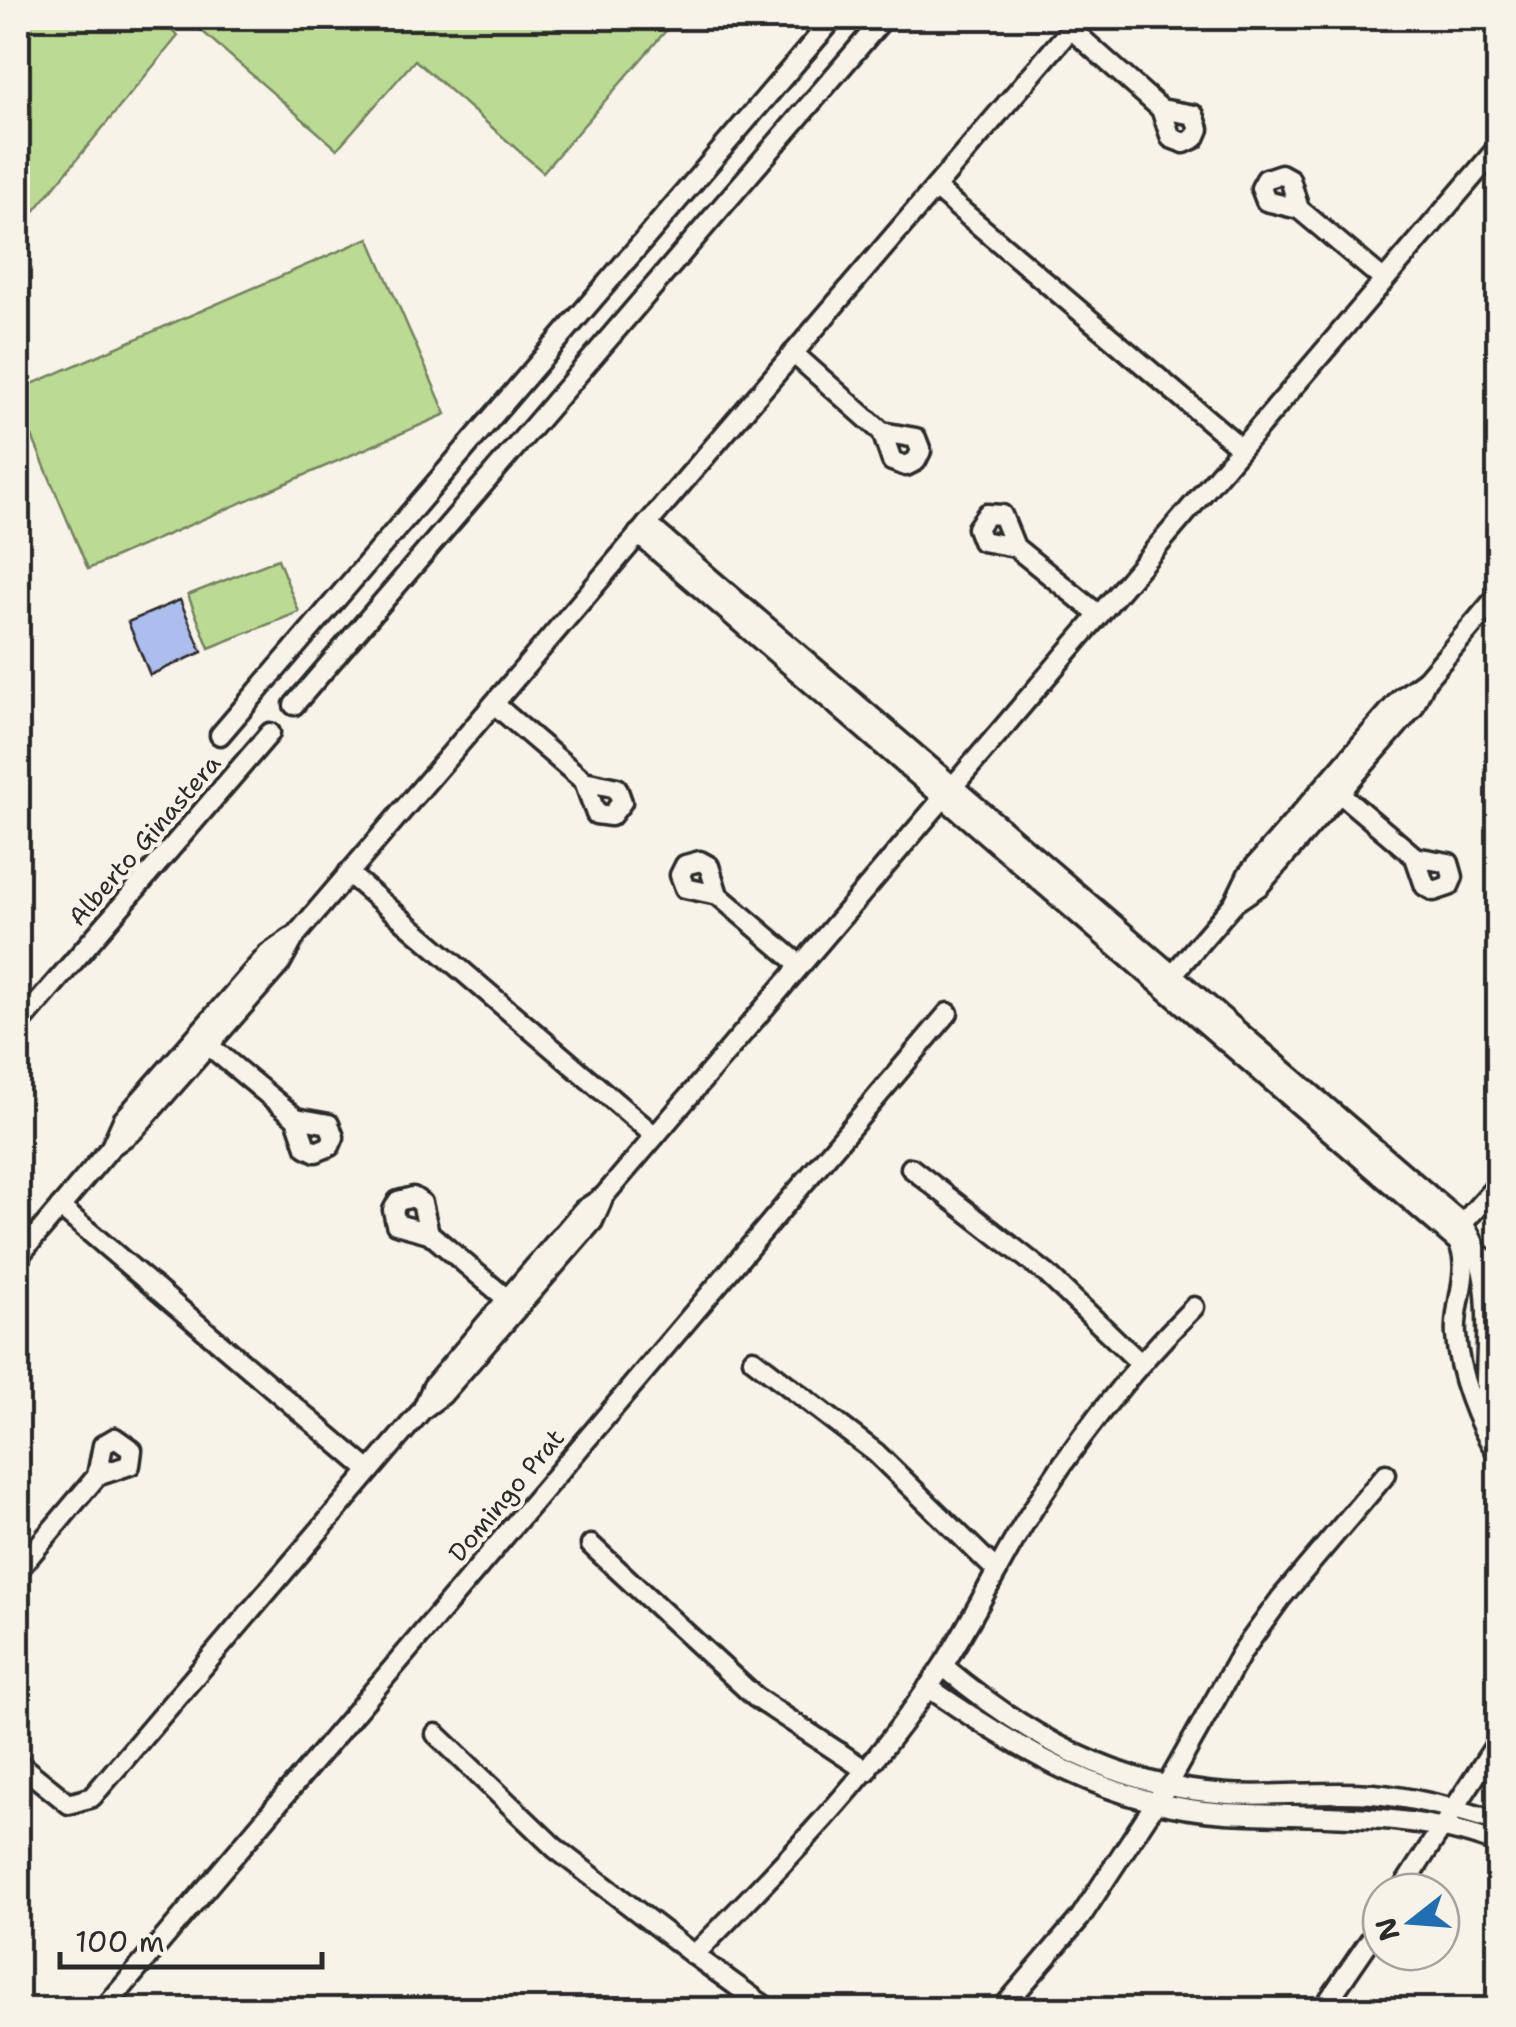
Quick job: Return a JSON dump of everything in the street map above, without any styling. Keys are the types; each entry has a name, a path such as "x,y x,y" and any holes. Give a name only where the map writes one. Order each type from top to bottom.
{"street":[{"path":"220,735 834,18"},
{"path":"294,706 884,18"},
{"path":"18,1257 111,1147 122,1120 203,1040 268,954 296,935 1076,21 1161,109"},
{"path":"18,1763 68,1804 92,1797 423,1409 433,1386 512,1303 583,1210 604,1196 1498,147"},
{"path":"935,188 1242,448"},
{"path":"1299,208 1384,280"},
{"path":"793,354 882,432"},
{"path":"643,529 1463,1240 1498,1266"},
{"path":"1016,547 1099,615"},
{"path":"1167,980 1234,903 1248,874 1333,788 1401,698 1426,680 1495,605"},
{"path":"494,704 584,782"},
{"name":"Alberto Ginastera","path":"18,1026 270,733"},
{"path":"1333,788 1415,857"},
{"path":"348,873 655,1136"},
{"path":"718,896 800,965"},
{"path":"1498,940 1498,953"},
{"name":"Domingo Prat","path":"104,2010 948,1013"},
{"path":"203,1040 296,1118"},
{"path":"911,1168 1047,1274 1140,1362"},
{"path":"1498,1184 1463,1240 1456,1336 1469,1390 1498,1454"},
{"path":"60,1207 370,1471"},
{"path":"429,1233 512,1303"},
{"path":"1463,1240 1490,1332 1484,1367 1487,1432"},
{"path":"694,1955 830,1816 867,1771 942,1666 1066,1458 1140,1362 1194,1307"},
{"path":"1484,1367 1498,1351"},
{"path":"753,1359 876,1453 997,1571"},
{"path":"1002,2010 1080,1918 1161,1795 1211,1702 1252,1638 1317,1551 1386,1474"},
{"path":"18,1570 97,1476"},
{"path":"592,1545 755,1697 867,1771"},
{"path":"942,1666 989,1705 1051,1743 1161,1795 1371,1794 1452,1808 1498,1822"},
{"path":"928,1687 1033,1757 1076,1777 1224,1813 1392,1819 1440,1827 1498,1844"},
{"path":"436,1734 555,1848 770,2010"},
{"path":"1412,1872 1498,1741"},
{"path":"1322,2010 1361,1953"}],"green space":[{"path":"18,18 156,18 178,36 18,231"},
{"path":"187,18 677,18 543,172 415,60 337,149"},
{"path":"369,238 446,414 88,569 18,403 18,390"},
{"path":"278,559 299,612 209,648 188,595"}],"building":[{"path":"180,600 202,652 150,675 128,622"}]}
